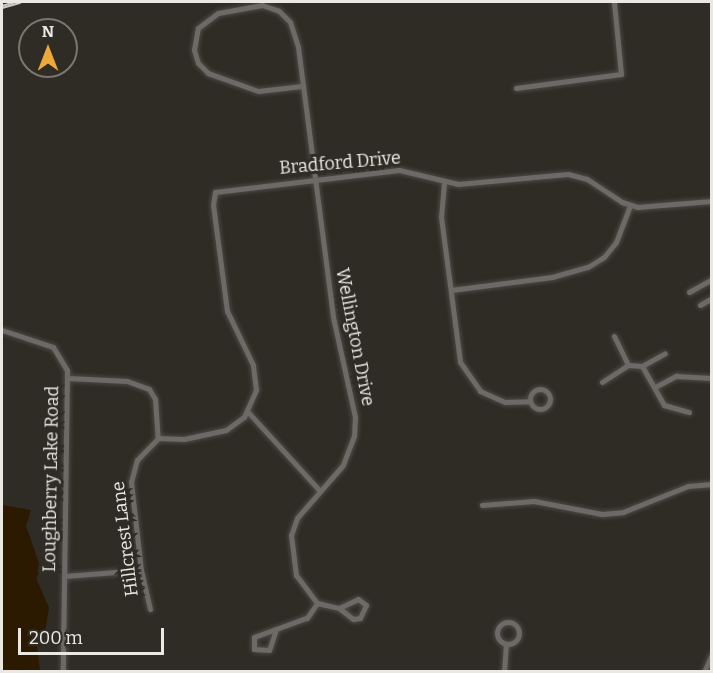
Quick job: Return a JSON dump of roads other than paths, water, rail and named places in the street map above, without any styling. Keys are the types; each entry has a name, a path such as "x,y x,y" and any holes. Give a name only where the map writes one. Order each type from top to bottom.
{"street":[{"path":"516,88 621,74 614,2"},
{"path":"262,4 279,11 293,30 302,86 258,91 208,73 198,63 194,50 198,28 209,17 245,5 262,4"},
{"name":"Wellington Drive","path":"302,86 333,317 355,417 349,453 297,518 290,548 296,575 317,603"},
{"name":"Bradford Drive","path":"247,411 256,390 256,375 230,321 213,195 222,190 399,170 444,183 482,183 568,174 587,179 630,206"},
{"path":"444,183 441,217 460,362 469,380 480,391 498,400 530,401"},
{"path":"451,290 552,277 588,267 604,257 616,242 630,206 711,201"},
{"path":"689,292 711,279"},
{"path":"700,305 711,298"},
{"name":"Loughberry Lake Road","path":"2,330 53,347 64,361 68,378 63,672"},
{"path":"614,336 628,365"},
{"path":"602,382 628,365 642,366 665,353"},
{"path":"642,366 666,408 689,412"},
{"path":"655,387 676,376 711,378"},
{"path":"68,378 127,381 149,389 155,399 158,438 184,439 218,433 238,423 247,411 320,490"},
{"name":"Hillcrest Lane","path":"150,609 141,570 132,470 158,438"},
{"path":"482,506 534,501 602,514 623,512 688,486 711,484"},
{"path":"65,576 141,570"},
{"path":"276,629 269,650 254,649 254,637 276,629 307,618 317,603 339,608 353,619 365,615 366,605 358,599 339,608"},
{"path":"506,622 513,623 519,636 515,642 506,644 499,639 498,629 506,622"},
{"path":"504,672 506,644"},
{"path":"704,672 711,654"}],"railway":[{"path":"2,7 20,2"}]}
